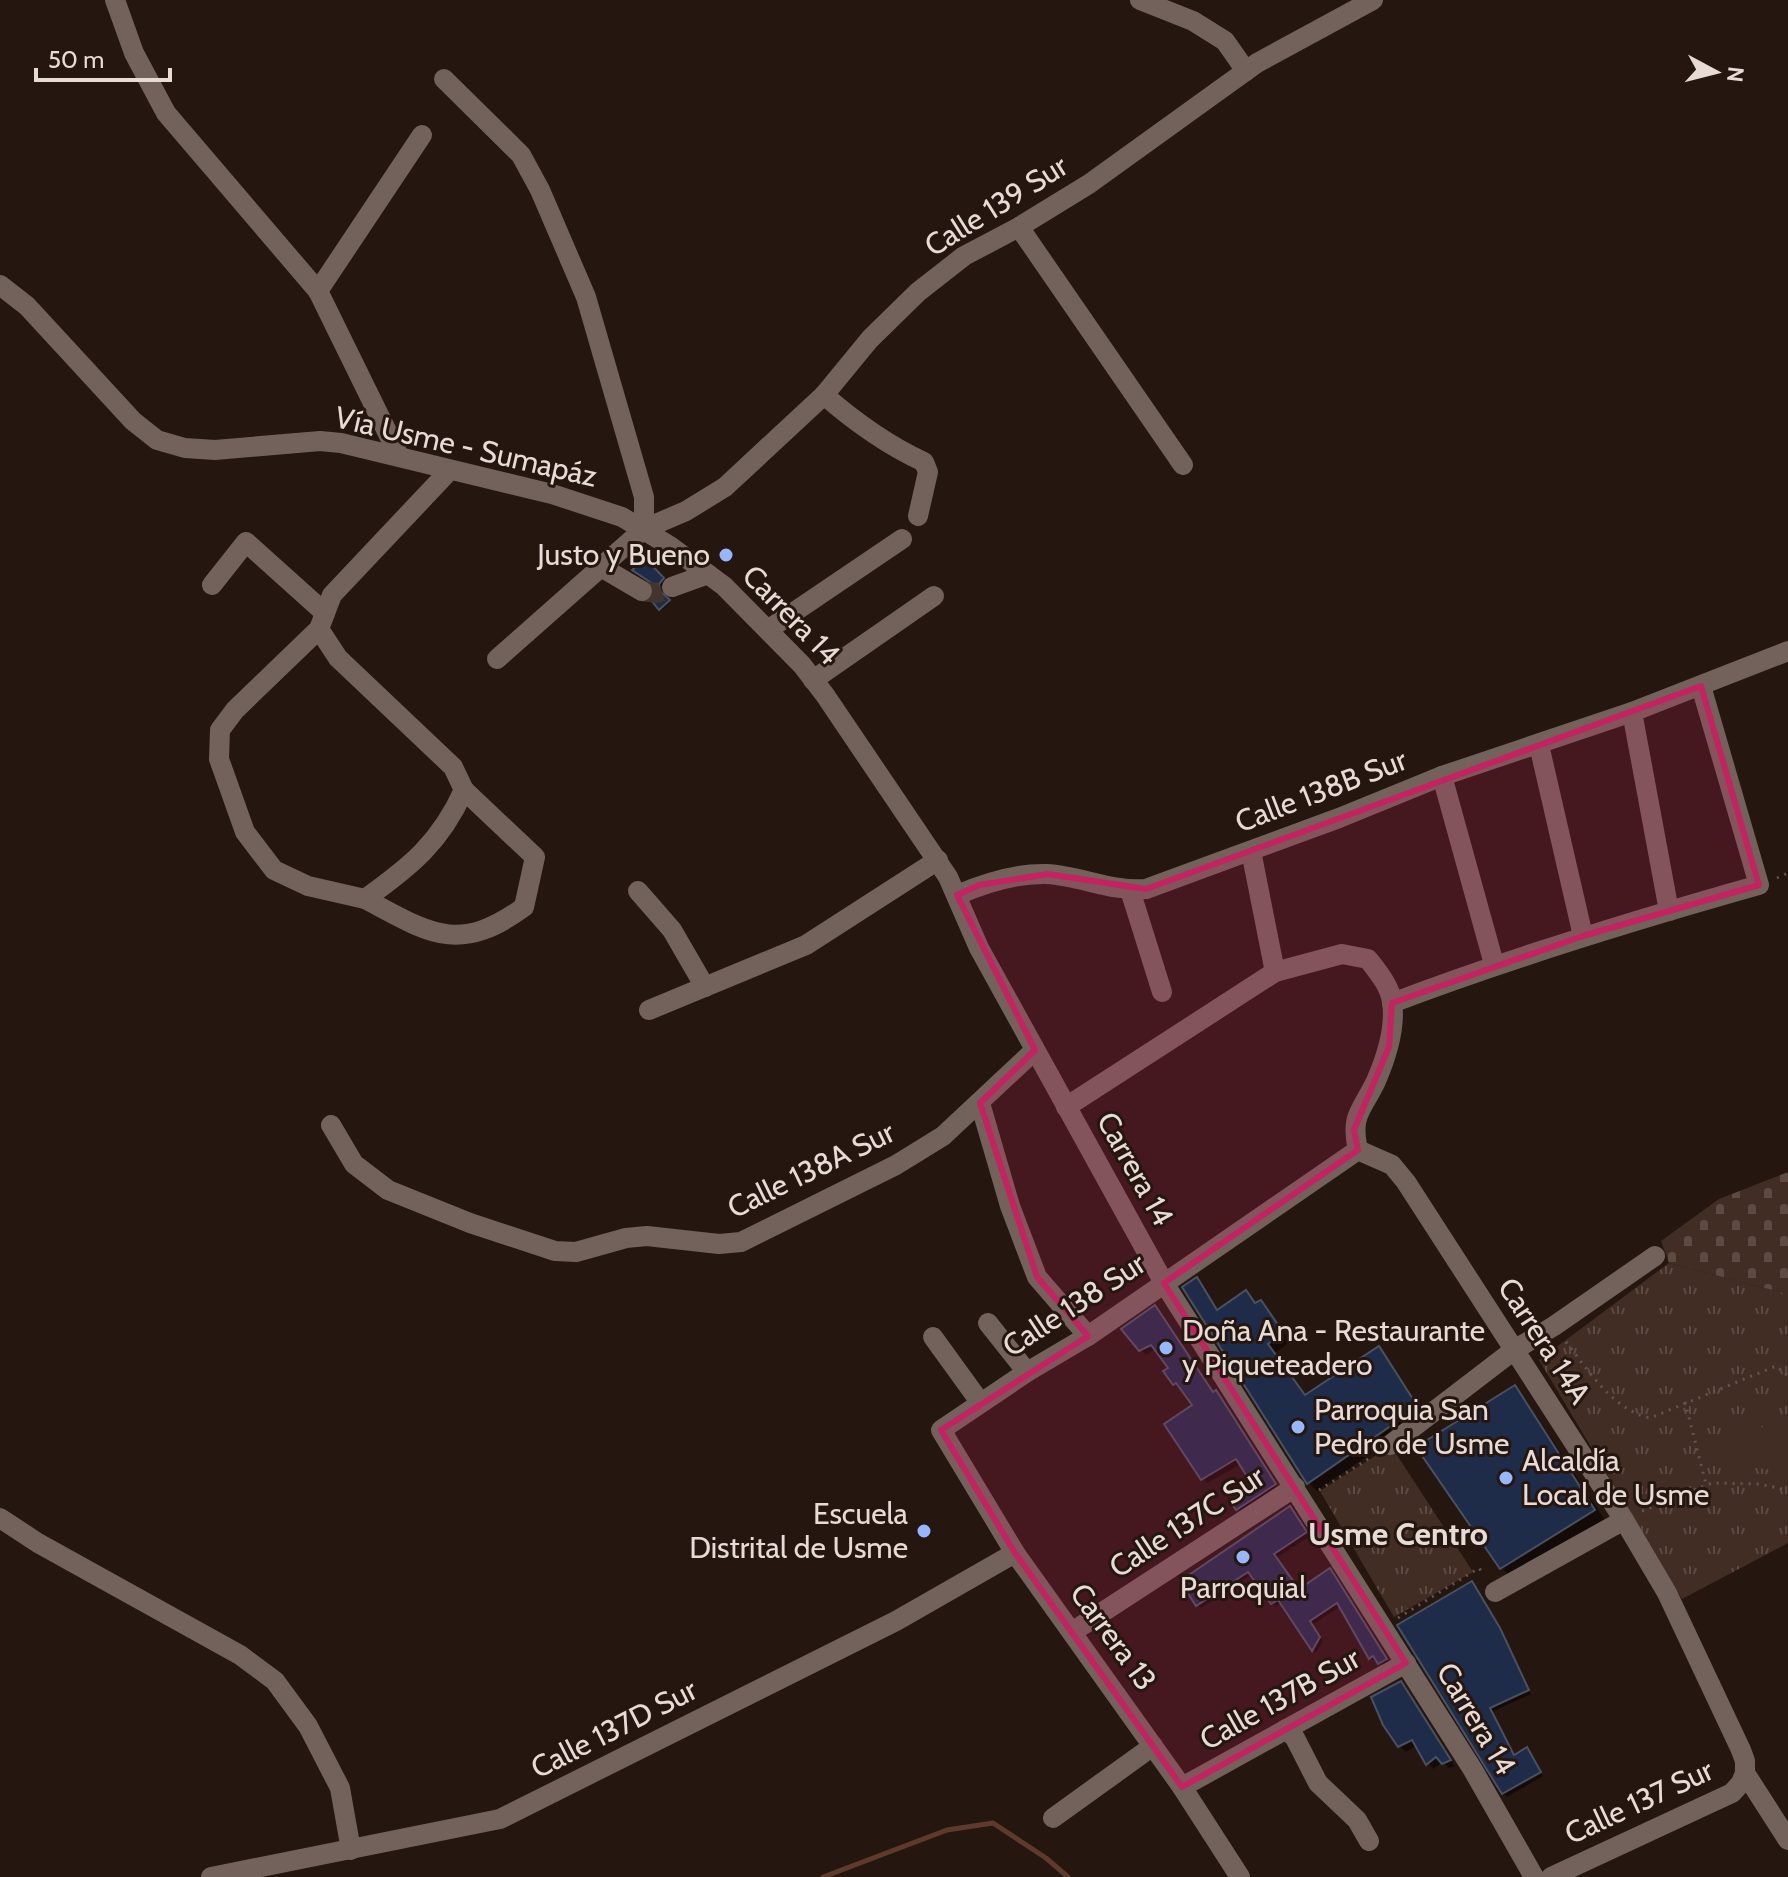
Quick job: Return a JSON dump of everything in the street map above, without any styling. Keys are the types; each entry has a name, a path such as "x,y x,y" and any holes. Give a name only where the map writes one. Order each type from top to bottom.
{"street":[{"path":"115,0 134,53 166,113 318,291 399,456"},
{"path":"1140,0 1193,21 1225,41 1246,71"},
{"name":"Calle 139 Sur","path":"497,659 644,529 686,511 725,487 824,395 870,339 918,292 964,256 1089,184 1246,71 1373,0"},
{"path":"444,79 521,155 540,190 586,297 644,497 644,529"},
{"path":"318,291 422,135"},
{"path":"1019,227 1183,465"},
{"name":"Vía Usme - Sumapáz","path":"0,285 27,306 133,421 157,440 185,448 215,450 320,441 361,446 449,471 564,497 600,508 644,529"},
{"path":"824,395 854,421 900,451 924,462 928,472 918,516"},
{"path":"212,585 246,542 322,621 338,658 453,767 464,790 535,857 524,907 505,921 478,932 454,937 424,930 365,899 308,886 274,870 245,832 219,759 220,730 235,710 322,621 332,595 449,471"},
{"name":"Carrera 14","path":"644,529 708,574 769,629 813,680 938,860 957,895 979,948 1164,1283 1384,1627 1473,1770 1534,1877"},
{"path":"769,629 902,539"},
{"path":"601,567 642,591"},
{"path":"672,587 708,574"},
{"path":"813,680 934,596"},
{"name":"Calle 138B Sur","path":"957,895 979,885 1015,876 1048,874 1130,890 1146,889 1442,776 1632,712 1788,651"},
{"path":"1392,1003 1494,964 1759,885 1701,686"},
{"path":"1632,712 1669,911"},
{"path":"1539,745 1583,936"},
{"path":"1442,776 1494,964"},
{"path":"365,899 409,867 450,820 464,790"},
{"path":"1251,851 1275,972"},
{"path":"649,1010 806,945 938,860"},
{"path":"1130,890 1162,992"},
{"path":"638,891 672,930 705,987"},
{"path":"1066,1107 1275,972 1342,954 1368,959 1384,981 1392,1003 1389,1047 1375,1083 1359,1110 1354,1130 1358,1150"},
{"name":"Calle 138A Sur","path":"331,1125 354,1164 388,1190 498,1233 555,1251 576,1252 626,1238 647,1236 719,1244 741,1242 896,1165 943,1136 1035,1050"},
{"path":"980,1103 1010,1206 1037,1277 1088,1336"},
{"name":"Calle 138 Sur","path":"941,1430 980,1402 1088,1336 1358,1150"},
{"name":"Carrera 14A","path":"1358,1150 1392,1165 1406,1182 1624,1520 1667,1593 1741,1750 1745,1773 1788,1840"},
{"path":"1390,1445 1514,1350 1655,1256"},
{"path":"988,1323 1027,1372"},
{"path":"933,1337 980,1402"},
{"name":"Carrera 13","path":"941,1430 1015,1553 1182,1787 1240,1877"},
{"name":"Calle 137C Sur","path":"1072,1632 1299,1494"},
{"path":"0,1518 38,1543 240,1655 275,1681 308,1726 340,1788 351,1850"},
{"path":"1495,1592 1624,1520"},
{"name":"Calle 137D Sur","path":"211,1877 500,1819 896,1621 1015,1553"},
{"name":"Calle 137B Sur","path":"1182,1787 1406,1663"},
{"path":"1286,1729 1295,1738 1318,1783 1357,1820 1369,1841"},
{"path":"1053,1818 1153,1746"},
{"name":"Calle 137 Sur","path":"1551,1877 1732,1793 1745,1773"}],"path":[{"path":"1554,1326 1599,1384 1638,1415 1650,1418 1776,1366 1788,1376"},
{"path":"1685,1402 1706,1485"},
{"path":"1299,1494 1390,1445"},
{"path":"1624,1520 1712,1483 1759,1484 1788,1490"},
{"name":"Calle 137B Sur","path":"1384,1627 1479,1568 1495,1592"}],"highlighted area":[{"path":"1701,686 1759,885 1583,936 1392,1003 1389,1047 1354,1130 1358,1150 1164,1283 1406,1663 1182,1787 1015,1553 941,1430 1088,1336 1037,1277 980,1103 1035,1050 957,895 979,885 1048,874 1146,889"}],"green space":[{"path":"1788,1172 1788,1294 1669,1263 1661,1241 1719,1199"},
{"path":"1669,1263 1788,1294 1788,1543 1682,1599 1539,1360"},
{"path":"1726,1422 1788,1431 1788,1472 1721,1463"},
{"path":"1391,1446 1473,1572 1394,1617 1320,1491"}],"building":[{"path":"645,558 664,578 659,584 660,591 670,600 659,610 651,600 655,592 653,584 632,570"},
{"path":"1197,1277 1217,1310 1246,1290 1255,1303 1261,1300 1283,1332 1268,1344 1305,1395 1379,1346 1418,1407 1307,1484 1182,1287"},
{"path":"1155,1305 1213,1392 1216,1390 1276,1484 1236,1510 1230,1501 1253,1486 1236,1459 1201,1480 1164,1424 1192,1405 1163,1371 1168,1368 1151,1345 1139,1351 1121,1329"},
{"name":"Alcaldía Local de Usme","path":"1515,1385 1595,1510 1500,1569 1416,1447"},
{"path":"1290,1506 1307,1532 1274,1554 1299,1589 1330,1568 1387,1659 1378,1664 1373,1656 1369,1659 1337,1603 1310,1621 1320,1637 1312,1651 1278,1600 1271,1604 1248,1572 1196,1606 1180,1581"},
{"path":"1472,1581 1500,1628 1529,1690 1490,1708 1514,1755 1527,1747 1541,1772 1502,1794 1397,1625"},
{"path":"1401,1681 1451,1760 1442,1764 1436,1757 1426,1765 1412,1740 1398,1747 1383,1725 1371,1697"}],"waterway":[{"path":"823,1877 947,1830 993,1823 1046,1858 1068,1877"}],"tunnel":[{"path":"642,591 657,593 672,587"}],"place":[{"name":"Justo y Bueno","path":"726,555"},
{"name":"Doña Ana - Restaurante y Piqueteadero","path":"1166,1348"},
{"name":"Parroquia San Pedro de Usme","path":"1298,1427"},
{"name":"Alcaldía Local de Usme","path":"1506,1478"},
{"name":"Escuela Distrital de Usme","path":"924,1531"},
{"name":"Parroquial","path":"1243,1557"}],"district":[{"name":"Usme Centro","path":"1398,1534"}]}
